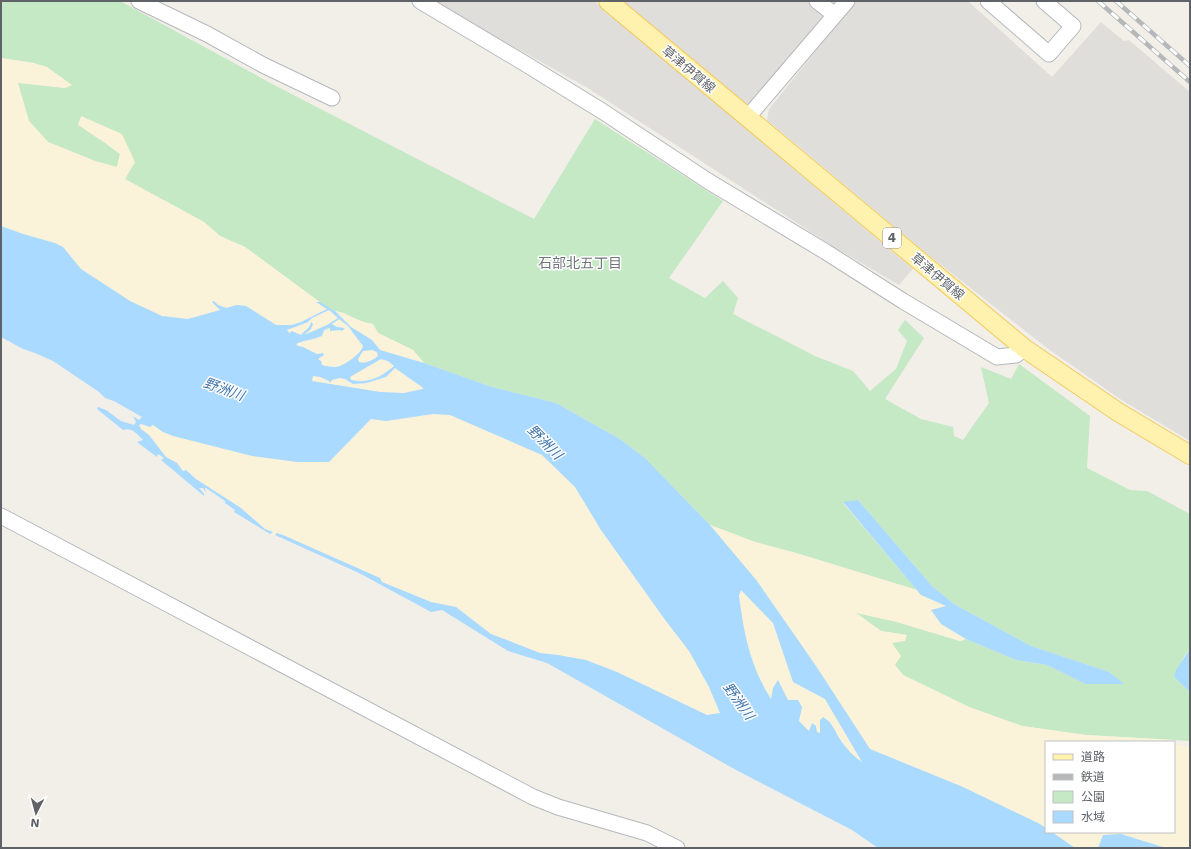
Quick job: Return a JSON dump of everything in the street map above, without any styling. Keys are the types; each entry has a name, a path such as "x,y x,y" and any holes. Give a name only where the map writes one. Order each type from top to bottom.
{"main road":[{"name":"草津伊賀線","path":"608,1 1024,348 1118,412 1190,455"}],"street":[{"path":"139,1 207,34 263,65 332,98"},
{"path":"420,1 524,63 708,181 997,357 1016,355 1024,348"},
{"path":"817,1 835,15"},
{"path":"748,118 847,1"},
{"path":"988,1 1049,54 1073,26 1044,1"},
{"path":"1,516 533,797 558,808 647,833 677,848"}],"shaded area":[{"path":"432,1 594,1 913,269 899,285 834,247 586,87"},
{"path":"623,1 809,1 824,14 825,20 748,105"},
{"path":"856,1 968,1 1052,77 1101,22 1124,41 1129,40 1190,92 1190,441 1120,399 1047,348 926,253 767,120 769,109"}],"green space":[{"path":"1,1 120,1 276,86 534,219 595,119 723,201 669,278 705,298 723,281 738,298 733,314 815,356 853,371 870,391 896,369 907,341 898,330 905,320 924,338 885,399 921,419 953,427 954,436 963,440 989,403 981,367 1011,379 1019,364 1090,416 1087,468 1130,490 1147,491 1190,514 1190,649 1185,655 1174,677 1190,692 1190,741 1086,735 1022,726 969,707 903,675 895,665 892,642 907,635 881,631 855,612 897,622 960,641 966,639 1016,660 1047,665 1085,684 1123,684 1109,672 1031,646 954,604 932,586 858,500 843,503 917,590 755,542 710,525 645,458 620,439 556,403 492,387 424,363 413,350 378,333 372,324 362,322 344,313 335,311 319,302 245,247 220,236 204,222 124,179 135,162 105,143 120,154 117,167 95,161 48,142 29,121 17,82 65,88 47,67 33,63 1,58"}],"sand":[{"path":"1,58 33,63 47,67 72,85 65,88 18,83 29,121 48,142 95,161 117,167 120,154 78,125 81,116 122,134 135,162 125,179 204,222 220,236 245,247 320,302 317,303 327,309 292,325 276,325 246,306 237,305 226,308 212,303 220,310 188,319 162,316 130,301 81,269 63,247 1,226"},
{"path":"329,310 338,318 306,335 303,335 311,329 313,324 311,323 308,330 304,331 301,335 292,331 289,333 286,330 298,327"},
{"path":"335,311 363,322 373,324 378,333 413,350 424,363 380,350 372,340 351,327"},
{"path":"339,319 348,326 363,346 359,353 347,362 335,367 322,365 318,359 320,356 296,344 311,340 330,328 340,330 342,327 337,327 332,324"},
{"path":"368,350 377,352 378,355 369,361 359,362 358,359 360,354"},
{"path":"381,359 394,366 384,374 374,379 357,381 351,380 349,377"},
{"path":"395,368 423,389 404,393 380,392 312,381 313,376 329,381 339,378 353,384 365,384 383,378"},
{"path":"433,414 450,415 542,455 575,487 601,530 689,651 709,687 720,713 707,715 617,672 586,660 540,653 491,634 456,607 431,602 382,582 380,578 277,533 275,535 270,534 273,532 265,529 241,508 196,479 186,470 183,472 177,463 166,457 139,425 153,425 163,432 297,462 329,462 371,419 386,421"},
{"path":"710,525 755,542 917,590 921,595 947,606 932,611 941,624 966,639 960,641 897,622 856,613 881,631 907,635 905,641 892,643 901,656 895,665 903,675 969,707 1022,726 1086,735 1175,740 1178,745 1190,747 1190,848 1166,848 1121,834 1103,835 1098,848 1075,848 1053,833 1175,833 1175,741 1045,741 1045,827 963,787 870,749 816,666 757,581"},
{"path":"741,590 773,623 793,682 825,699 862,763 848,749 830,721 820,733 817,732 812,723 809,732 799,721 802,707 772,699 764,687 749,650 739,596"}],"water":[{"name":"野洲川","path":"1,226 55,243 63,247 81,269 130,301 162,316 188,319 220,310 212,302 214,301 218,305 226,308 237,305 246,306 276,325 292,325 327,309 316,302 320,302 335,311 351,327 372,340 380,350 424,363 492,387 556,403 620,439 645,458 710,525 757,581 816,666 870,749 963,787 1038,823 1045,827 1045,833 1053,833 1075,848 878,848 852,830 736,770 547,663 508,651 442,610 431,612 359,573 275,535 277,533 283,535 380,578 382,582 431,602 456,607 491,634 540,653 586,660 617,672 707,715 720,713 709,687 689,651 601,530 575,487 542,455 450,415 433,414 386,421 371,419 329,462 297,462 252,456 173,436 163,432 153,425 150,427 141,424 139,425 166,457 177,463 183,471 186,470 196,479 241,508 265,529 273,532 270,534 234,512 235,510 225,503 225,501 206,488 206,492 203,488 199,488 204,496 161,460 164,458 158,454 157,457 137,442 143,440 136,433 129,429 123,430 97,409 98,407 106,410 121,421 134,425 136,422 133,416 139,420 142,417 114,401 105,398 99,392 53,361 23,349 1,337","holes":["329,310 338,318 327,325 304,335 311,329 313,324 311,322 308,328 301,335 292,331 289,333 287,330 308,322 312,318","339,319 348,326 363,346 359,353 342,365 335,367 322,365 321,361 318,359 324,355 323,353 317,354 296,344 322,336 324,330 330,328 330,331 342,331 345,328 337,327 332,324","372,350 377,352 378,356 369,361 359,362 358,359 363,351","381,359 388,361 394,366 374,379 363,381 351,380 350,377","395,368 423,389 404,393 380,392 312,381 313,376 320,377 329,381 330,383 332,380 340,378 353,384 366,383 386,377","741,590 773,623 793,682 825,699 862,762 847,748 839,738 831,723 823,717 820,720 820,733 817,732 816,726 812,723 809,731 799,721 802,707 798,700 788,700 778,680 773,688 771,699 753,662 746,637 739,596"]},
{"path":"858,500 932,586 954,604 1031,646 1109,672 1124,684 1085,684 1047,665 1016,660 966,639 941,624 931,610 946,606 921,595 843,502"},
{"path":"1190,649 1190,692 1174,677 1176,670"},
{"path":"1121,834 1166,848 1098,848 1103,835"}],"railway":[{"path":"1098,1 1190,82"},
{"path":"1116,1 1190,66"}],"district":[{"name":"石部北五丁目","path":"580,263"}]}
